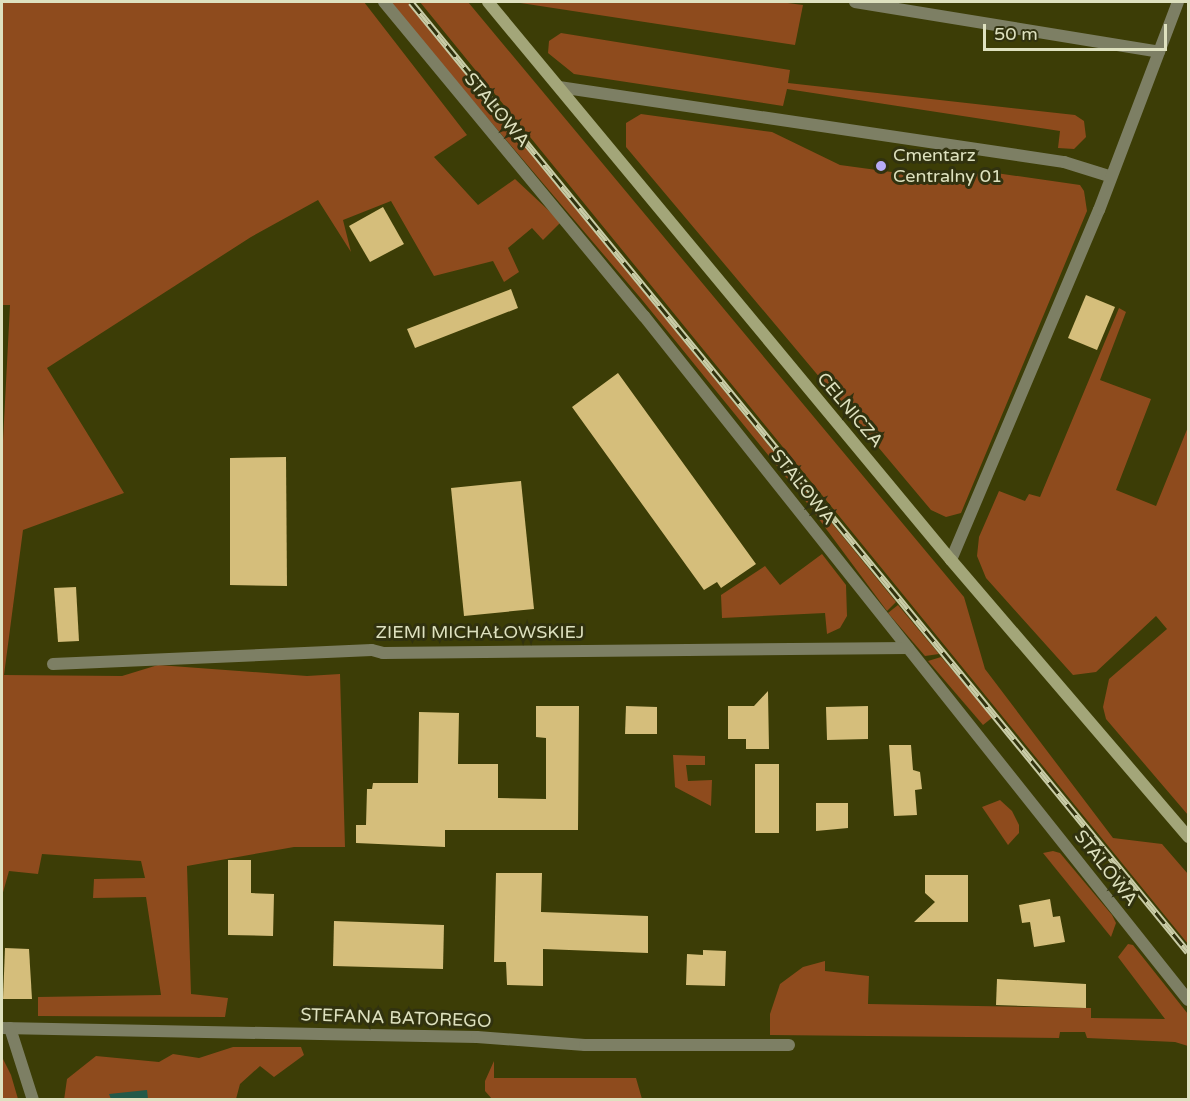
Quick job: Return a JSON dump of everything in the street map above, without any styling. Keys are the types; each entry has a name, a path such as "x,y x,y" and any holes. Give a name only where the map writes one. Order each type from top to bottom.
{"street":[{"name":"STALOWA","path":"384,2 644,316 1188,1000"},
{"name":"CELNICZA","path":"488,2 951,560 1188,837"},
{"path":"855,2 1159,52"},
{"path":"951,560 1099,210 1109,176 1179,2"},
{"path":"559,87 1064,162 1109,176"},
{"name":"ZIEMI MICHAŁOWSKIEJ","path":"53,664 372,650 383,654 908,648"},
{"path":"6,1028 33,1100"},
{"name":"STEFANA BATOREGO","path":"6,1028 477,1037 585,1045 789,1045"}],"shaded area":[{"path":"2,2 364,2 467,135 434,157 478,205 515,179 561,222 543,240 532,228 508,248 519,272 504,282 493,261 434,276 391,201 343,220 351,252 318,200 251,237 47,368 124,493 23,530 4,675 122,676 158,665 307,676 340,674 345,847 294,847 187,866 191,994 228,998 225,1017 38,1016 38,997 161,995 146,897 93,898 94,879 145,878 141,861 42,854 38,874 9,871 2,896 2,460 10,305 2,305"},
{"path":"389,2 408,2 896,602 887,611 807,503 643,301"},
{"path":"420,2 468,2 964,597 985,669 1113,838 1162,844 1188,874 1188,944"},
{"path":"514,2 780,2 803,5 795,45"},
{"path":"561,33 790,70 788,83 1075,115 1084,121 1086,137 1074,149 1058,148 1060,131 787,89 783,106 574,74 548,53 549,41"},
{"path":"641,114 772,132 840,165 921,176 996,173 1080,185 1084,191 1087,211 961,513 946,517 931,510 626,147 626,123"},
{"path":"1119,308 1126,312 1100,380 1151,399 1116,490 1156,506 1188,427 1188,815 1106,719 1103,707 1109,679 1167,629 1156,616 1096,672 1073,675 986,578 977,556 979,537 999,491 1025,501 1029,494 1040,497"},
{"path":"822,554 846,585 847,616 840,628 827,634 825,613 722,618 721,595 765,566 780,585"},
{"path":"898,605 939,654 925,656 888,613"},
{"path":"941,657 993,717 983,725 928,661"},
{"path":"673,755 705,756 705,765 686,765 688,781 712,780 711,806 675,787"},
{"path":"1000,800 1012,811 1019,825 1019,833 1008,845 982,807"},
{"path":"1053,851 1060,853 1112,915 1116,923 1111,937 1043,853"},
{"path":"1128,944 1133,945 1188,1014 1188,1046 1175,1042 1087,1038 1085,1032 1060,1032 1059,1038 770,1035 770,1014 780,984 803,967 825,961 825,971 869,976 868,1004 1091,1008 1091,1018 1165,1019 1118,957"},
{"path":"233,1047 301,1047 304,1055 274,1077 260,1066 240,1084 236,1099 64,1100 67,1079 96,1056 159,1062 173,1054 199,1058"},
{"path":"2,1057 11,1075 18,1099 2,1099"},
{"path":"494,1061 494,1078 636,1078 642,1099 492,1099 485,1091 485,1081"},
{"path":"147,1090 148,1099 111,1099 109,1094"}],"building":[{"path":"383,207 404,244 370,262 349,226"},
{"path":"511,289 518,308 415,348 407,329"},
{"path":"1086,295 1115,307 1097,350 1068,338"},
{"path":"618,373 756,564 721,588 717,582 704,590 572,407"},
{"path":"286,457 287,586 230,585 230,458"},
{"path":"521,481 534,609 464,616 451,488"},
{"path":"76,587 79,641 58,642 54,588"},
{"path":"768,691 769,749 746,749 746,739 728,739 728,706 754,706"},
{"path":"536,706 579,706 578,830 445,830 445,847 356,843 356,825 366,825 367,789 372,789 373,783 418,783 419,712 459,713 458,764 498,764 498,798 546,799 546,738 536,737"},
{"path":"626,706 657,707 657,734 625,734"},
{"path":"868,706 868,739 827,740 826,707"},
{"path":"889,745 911,745 913,770 920,772 922,789 915,790 917,815 894,816"},
{"path":"755,764 779,764 779,833 755,833"},
{"path":"816,803 848,803 848,828 816,831"},
{"path":"228,860 251,860 251,893 274,894 273,936 228,935"},
{"path":"496,873 542,873 541,912 648,916 648,953 543,949 543,986 507,985 506,962 494,962"},
{"path":"925,875 968,875 968,922 914,922 935,902 925,893"},
{"path":"1050,899 1053,917 1060,916 1065,942 1034,947 1030,922 1022,923 1019,905"},
{"path":"334,921 444,925 443,969 333,966"},
{"path":"5,948 29,949 32,999 3,999"},
{"path":"703,950 726,951 725,986 686,985 687,954 703,955"},
{"path":"997,979 1086,984 1086,1008 996,1005"}],"railway":[{"path":"411,2 1188,952"}],"place":[{"name":"Cmentarz Centralny 01","path":"881,166"}]}
